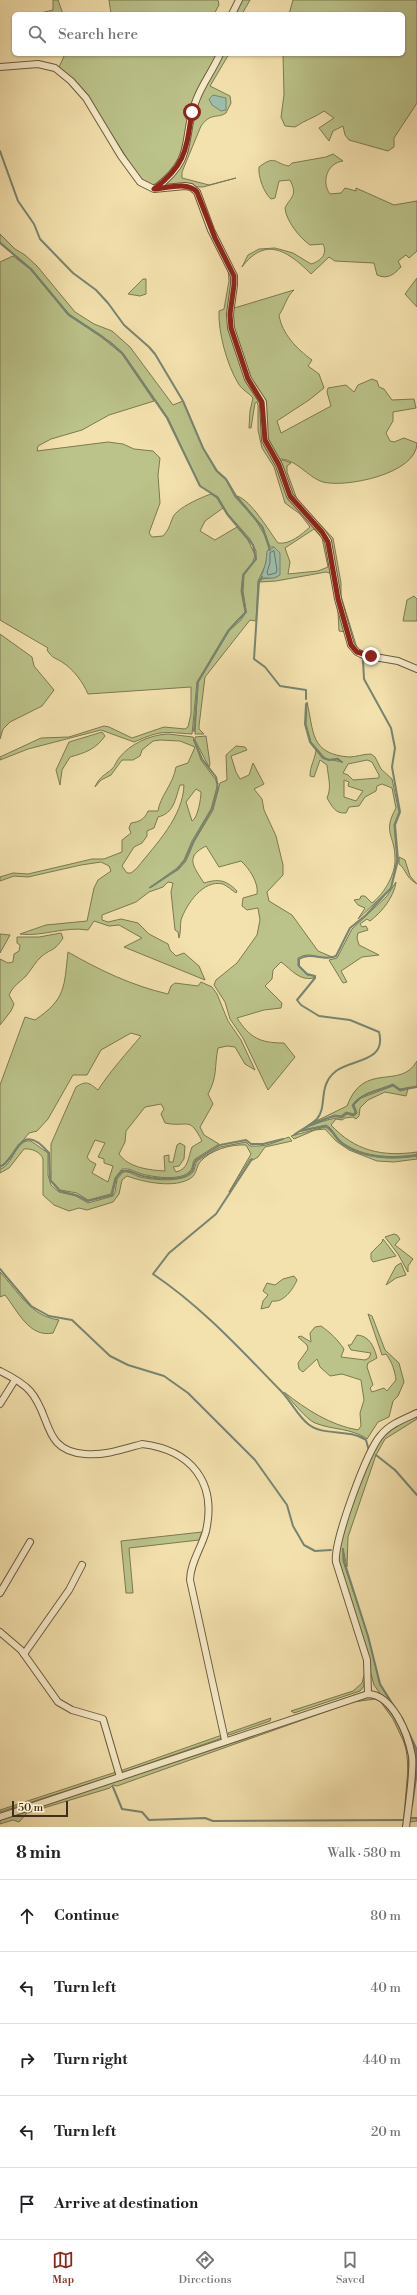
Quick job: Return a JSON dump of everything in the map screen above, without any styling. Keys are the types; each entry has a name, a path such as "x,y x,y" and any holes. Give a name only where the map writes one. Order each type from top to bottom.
{"street":[{"path":"233,12 239,0"},
{"path":"154,189 170,177 180,164 197,98 219,56"},
{"path":"0,67 38,64 59,70 86,98 131,171 140,182 154,189 179,186 194,189 203,205 215,238 234,276 230,314 231,328 248,379 262,402 265,440 279,465 290,496 322,532 328,542 340,607 348,638 353,649 363,655 398,661 417,669"},
{"path":"0,1371 30,1391 52,1436 63,1448 70,1452 85,1454 102,1453 142,1444 161,1448 190,1464 204,1482 209,1500 207,1522 190,1570 190,1580 225,1740"},
{"path":"0,1404 15,1380"},
{"path":"368,1694 367,1660 336,1562 336,1552 341,1532 375,1443 391,1426 417,1413"},
{"path":"0,1593 30,1542"},
{"path":"24,1654 69,1590 82,1565"},
{"path":"0,1632 24,1654 58,1702 72,1710 103,1719 120,1777"},
{"path":"0,1817 225,1740 368,1694 376,1694 383,1699 394,1713 405,1733 412,1757 406,1827"}],"green space":[{"path":"53,0 58,0 62,12 44,12 53,10"},
{"path":"109,0 218,0 219,5 215,12 111,12"},
{"path":"240,0 250,0 243,12 235,12"},
{"path":"293,0 417,0 417,103 394,138 394,147 388,151 349,140 345,135 343,126 333,131 329,141 319,128 334,118 324,111 295,127 285,126 281,117 284,95 283,56 405,56 405,12 290,12"},
{"path":"64,56 217,56 201,88 185,146 175,169 156,184 151,185 139,177 87,96 59,67"},
{"path":"220,56 228,56 210,86 230,96 231,103 226,113 211,117 201,126 182,172 182,178 209,185 236,178 203,187 160,186 176,171 196,103"},
{"path":"333,154 343,161 337,162 333,165 327,174 326,184 330,194 341,193 345,188 356,191 356,188 394,205 417,201 417,251 409,258 406,255 398,261 401,267 388,277 377,275 374,263 335,261 329,257 311,274 303,266 286,254 277,250 269,249 251,257 242,267 248,255 259,249 275,248 293,253 311,264 323,257 325,251 323,244 310,245 298,234 288,218 285,208 294,193 290,180 279,181 275,198 271,199 266,193 262,184 259,175 259,167 272,160 289,166 292,163 326,157"},
{"path":"0,234 15,249 25,255 37,266 75,312 94,324 112,331 130,347 173,405 183,401 203,448 216,471 226,480 235,497 255,519 267,539 269,548 265,566 258,581 256,621 250,620 205,677 199,726 199,729 204,734 195,734 198,682 229,631 241,620 246,612 243,591 244,575 256,559 256,551 250,539 228,514 218,497 200,486 168,418 123,353 101,335 69,314 31,269 0,242"},
{"path":"13,256 30,269 68,315 100,336 122,354 154,401 109,415 82,430 51,439 38,446 37,451 108,442 123,444 134,449 153,451 160,458 158,475 160,503 149,533 152,537 163,536 173,517 179,510 196,500 211,494 217,498 223,508 205,521 200,531 215,540 237,527 248,540 255,555 253,562 243,575 241,591 245,612 228,630 197,682 192,734 162,733 151,735 134,742 101,730 28,749 0,760 0,757 41,738 69,737 104,726 132,738 164,727 185,729 188,727 191,714 191,687 88,694 74,672 52,656 47,650 48,648 0,620 0,262"},
{"path":"228,267 233,276 229,302 234,342 260,397 263,428 283,482 325,537 346,632 339,631 338,612 330,573 326,572 276,581 260,582 262,579 277,577 274,547 270,547 263,527 237,496 254,509 278,543 291,541 300,536 310,527 300,514 285,503 274,467 262,448 258,430 257,402 255,403 251,428 249,428 250,411 253,398 241,387 234,376 227,358 220,329 219,311 224,309 229,281","holes":["314,529 322,538 328,567 318,571 288,574 290,562 285,548"]},
{"path":"417,278 417,307 405,294"},
{"path":"143,279 146,279 146,294 140,296 128,294"},
{"path":"294,290 289,296 279,315 281,322 291,340 312,360 308,366 319,374 324,388 309,400 277,421 281,433 331,406 327,392 328,388 346,385 354,392 358,385 372,379 377,381 379,387 384,389 392,400 414,399 416,408 393,412 393,421 386,433 390,441 394,442 404,438 417,443 414,454 405,463 393,471 347,483 323,482 317,480 290,461 278,459 266,440 265,409 249,378 236,342 231,309"},
{"path":"283,460 291,463 287,466 287,472 298,502 333,538 341,583 341,596 357,648 366,654 404,661 417,668 398,660 363,654 354,648 341,607 329,541 323,531 290,495 278,461"},
{"path":"414,596 417,599 417,621 403,621 407,600"},
{"path":"0,634 32,657 34,666 54,690 42,706 10,722 3,729 0,739"},
{"path":"307,702 313,732 320,746 336,755 354,757 371,754 375,757 381,769 392,779 399,812 394,825 397,860 391,888 358,919 365,908 358,905 354,900 360,899 361,896 365,896 372,903 385,889 394,871 395,858 390,834 390,823 396,808 392,788 382,784 377,786 376,791 365,797 359,806 349,807 346,813 336,811 327,798 329,786 327,765 320,760 314,777 310,776 316,748 323,758 327,759 311,742 306,724","holes":["338,758 342,762 331,760","367,760 372,762 379,775 379,778 353,780 348,775 343,773 348,764","344,780 349,782 348,786 363,791 356,801 344,797"]},
{"path":"102,732 105,736 98,744 85,752 70,757 62,770 60,785 56,770 69,742"},
{"path":"168,734 193,737 201,760 218,783 211,809 192,841 184,860 177,868 149,888 179,869 186,861 194,842 213,810 220,783 227,780 226,755 236,746 245,747 247,750 231,756 236,772 240,779 249,775 253,763 264,784 254,789 262,799 264,810 276,836 283,865 283,875 267,892 269,901 292,915 318,951 332,957 324,958 307,955 298,958 298,966 307,975 314,976 314,978 309,979 300,976 281,962 273,970 272,979 265,986 282,1003 281,1008 264,1010 237,1018 251,1035 268,1042 284,1043 295,1057 268,1090 243,1038 230,1019 225,1002 214,985 216,980 237,963 257,935 260,920 258,908 247,910 242,906 243,898 257,894 256,885 250,872 241,861 219,867 206,846 195,854 193,858 194,867 204,883 221,881 229,884 237,891 236,893 223,884 216,883 202,889 196,894 183,914 179,938 178,932 175,930 171,892 173,883 168,882 163,887 149,892 136,902 102,915 102,920 108,922 121,919 138,923 149,934 168,944 170,950 176,956 184,953 199,966 205,980 124,947 142,938 119,925 109,926 94,921 88,930 70,929 29,935 20,934 46,925 87,921 94,888 98,880 111,871 109,866 101,862 28,877 14,876 0,881 0,877 13,873 28,874 92,859 104,859 122,852 122,840 131,833 129,828 131,823 141,820 148,811 158,811 161,800 172,779 176,767 188,763 195,747 180,741 153,741 142,750 140,756 133,760 122,760 111,775 101,780 95,787 100,778 114,767 119,758 129,748 147,738","holes":["180,785 184,785 182,797 174,819 160,840 137,868 131,873 127,873 122,866 134,847 142,843 147,836 147,831 154,828 158,817 171,809","196,789 201,792 196,816 192,821 186,802"]},
{"path":"206,736 210,764 209,767 195,740 195,737"},
{"path":"399,857 405,860 410,876 417,884 408,876 399,864"},
{"path":"396,882 393,893 383,909 370,921 367,919 360,924 362,927 366,926 368,930 358,933 357,938 359,945 379,955 362,957 341,971 347,982 343,983 329,960 337,958 352,929 387,896"},
{"path":"61,933 63,938 57,946 35,963 26,976 9,995 14,1004 11,1011 0,1025 0,959 8,963 13,962 14,954 19,951 20,945 17,943 17,937 39,937"},
{"path":"0,934 10,935 0,953"},
{"path":"68,952 116,977 155,991 168,994 171,986 175,983 198,986 201,982 212,987 217,994 228,1021 241,1040 255,1070 245,1064 235,1047 227,1046 218,1048 215,1077 208,1094 213,1104 200,1127 204,1135 219,1144 195,1159 191,1170 187,1174 168,1178 122,1169 115,1178 111,1194 88,1200 77,1193 60,1190 51,1180 51,1144 76,1087 88,1083 98,1090 113,1069 141,1036 131,1033 101,1050 87,1075 73,1075 48,1119 37,1131 29,1133 4,1164 0,1166 0,1085 25,1017 35,1020 53,1005 62,991","holes":["161,1104 164,1109 161,1114 165,1123 191,1125 198,1133 202,1141 192,1147 186,1165 176,1172 173,1167 179,1166 184,1159 185,1146 180,1143 177,1145 173,1162 169,1162 169,1155 164,1156 165,1171 146,1169 134,1165 123,1159 119,1154 125,1142 126,1131 145,1107","95,1140 105,1143 98,1157 104,1159 104,1163 113,1166 108,1182 92,1173 96,1164 90,1161 87,1157"]},
{"path":"417,1061 417,1086 400,1089 393,1084 361,1097 352,1105 355,1112 354,1114 346,1112 341,1116 335,1115 310,1124 347,1106 354,1092 363,1084 372,1079 401,1074 410,1070"},
{"path":"393,1086 400,1091 408,1089 406,1096 385,1092 368,1100 360,1108 359,1116 356,1119 353,1117 342,1120 336,1119 331,1125 350,1141 370,1150 392,1154 417,1152 417,1155 379,1156 360,1152 341,1141 326,1125 302,1130 328,1120 342,1118 347,1114 354,1116 357,1113 354,1105 361,1098"},
{"path":"325,1127 330,1130 340,1142 359,1153 388,1158 417,1156 417,1159 394,1162 377,1161 349,1150 336,1141 325,1129 315,1130 294,1139 291,1136"},
{"path":"289,1137 292,1141 265,1147 258,1157 253,1160 250,1159 229,1192 251,1154 246,1145 227,1147 209,1154 200,1162 193,1176 184,1181 168,1184 150,1182 127,1176 122,1180 119,1194 113,1202 87,1210 79,1208 69,1211 54,1205 43,1195 43,1159 40,1154 35,1151 24,1149 9,1168 0,1173 0,1169 8,1163 18,1148 26,1141 31,1141 48,1153 48,1175 51,1185 59,1192 76,1196 88,1203 113,1196 117,1179 123,1172 152,1179 168,1180 183,1178 193,1172 197,1161 220,1147 246,1142 250,1146 262,1146"},
{"path":"394,1234 400,1239 395,1245 413,1259 408,1266 408,1272 398,1254 385,1237"},
{"path":"383,1239 396,1256 373,1262 371,1259 371,1253"},
{"path":"401,1263 406,1275 396,1278 386,1285 396,1266"},
{"path":"0,1272 25,1302 32,1308 49,1318 59,1320 53,1333 37,1331 31,1327 25,1322 5,1295 0,1297"},
{"path":"294,1276 297,1280 288,1295 280,1300 272,1301 269,1307 261,1309 263,1301 268,1295 263,1291 267,1283 275,1285 283,1279"},
{"path":"368,1314 372,1316 385,1350 399,1363 404,1382 398,1396 393,1401 389,1417 378,1422 367,1439 355,1433 315,1423 299,1409 284,1392 301,1405 328,1421 358,1430 361,1426 360,1413 364,1400 361,1380 342,1374 330,1376 320,1367 317,1359 303,1372 299,1369 298,1363 308,1349 307,1345 298,1337 301,1336 311,1342 310,1333 315,1327 321,1326 334,1336 344,1349 341,1357 365,1360 369,1358 371,1353 351,1350 348,1345 351,1345 357,1335 365,1337 373,1346 377,1358 368,1363 367,1367 373,1385 370,1388 372,1392 384,1388 387,1391 396,1380 395,1373 392,1363 386,1354 382,1355"},
{"path":"417,1415 417,1419 385,1439 376,1455 348,1537 347,1567 343,1549 343,1561 368,1636 380,1685 398,1713 416,1751 416,1771 410,1818 417,1818 417,1821 409,1822 411,1750 387,1703 374,1685 339,1560 340,1539 368,1460 386,1432"},
{"path":"202,1532 199,1540 129,1548 133,1593 126,1593 121,1541"},
{"path":"365,1672 364,1686 360,1691 294,1713 291,1711 353,1691 362,1683"},
{"path":"374,1696 379,1700 375,1699 353,1702 117,1786 113,1785 110,1788 27,1813 19,1822 13,1820 0,1824 0,1819 354,1699"},
{"path":"382,1704 388,1709 398,1724 405,1745 393,1719"},
{"path":"271,1718 270,1721 229,1735 228,1733"},
{"path":"222,1735 222,1738 121,1773 120,1771"},
{"path":"405,1745 409,1757 408,1772 407,1756"},
{"path":"116,1772 116,1775 0,1812 0,1810"},
{"path":"408,1772 407,1790 403,1827"}],"water":[{"path":"213,95 226,98 226,110 221,111 212,105 209,99"},
{"path":"274,547 280,553 280,575 274,578 261,578 266,562 267,551"}],"waterway":[{"path":"0,151 18,201 34,224 40,239 73,273 96,290 108,303 124,325 155,354 183,401 203,448 217,471 226,479 236,496 262,527 270,550"},
{"path":"0,243 31,269 69,315 111,343 122,353 167,418 200,486 217,497 227,514 253,545 256,559 243,575 242,591 246,612 229,630 198,682 194,731"},
{"path":"262,577 259,581 254,659 265,667 280,686 306,690 306,699"},
{"path":"294,1135 317,1119 322,1108 325,1089 330,1077 343,1067 373,1054 378,1049 380,1042 379,1032 350,1020 319,1016 301,1005 297,1000 315,978 315,976 307,974 299,966 299,959 309,956 327,958 336,956 350,928 366,915 391,888 398,860 395,825 400,812 392,767 395,748 391,728 364,679 363,660"},
{"path":"306,704 305,724 310,742 323,758 329,760 337,759 342,762"},
{"path":"151,887 178,869 185,860 193,842 212,809 218,788 216,777 202,759 194,740"},
{"path":"309,1125 334,1116 342,1117 346,1113 354,1115 356,1112 353,1105 361,1097 372,1092 393,1085 400,1090 417,1087"},
{"path":"301,1131 326,1126 343,1144 360,1153 378,1157 417,1155"},
{"path":"0,1167 10,1158 19,1145 25,1140 31,1139 39,1143 49,1153 50,1180 60,1191 76,1195 88,1201 112,1195 116,1178 122,1171 130,1171 143,1176 169,1179 182,1177 188,1175 192,1171 196,1160 220,1145 246,1140 251,1144 263,1144 283,1139"},
{"path":"252,1159 216,1214 169,1253 153,1274 188,1300 220,1329 281,1391 308,1424 314,1428 329,1432 359,1436 366,1440 369,1451"},
{"path":"0,1269 31,1306 49,1316 72,1320 110,1356 128,1365 164,1376 188,1393 255,1460 287,1505 293,1526 304,1545 315,1551 331,1550"},
{"path":"376,1455 395,1470 417,1495"},
{"path":"343,1549 344,1561 368,1636 380,1684 395,1708"},
{"path":"402,1718 417,1750 417,1771 412,1806"},
{"path":"113,1787 122,1809 142,1812 149,1820 205,1818 213,1821 403,1820"},
{"path":"410,1816 410,1818 417,1818"}],"route":[{"path":"192,112 186,147 180,164 170,177 154,189 185,186 191,187 197,192 211,230 234,276 230,314 232,335 248,379 261,397 264,409 265,440 270,451 277,460 290,496 326,537 330,547 338,599 351,645 357,652 363,655 371,656"}]}
